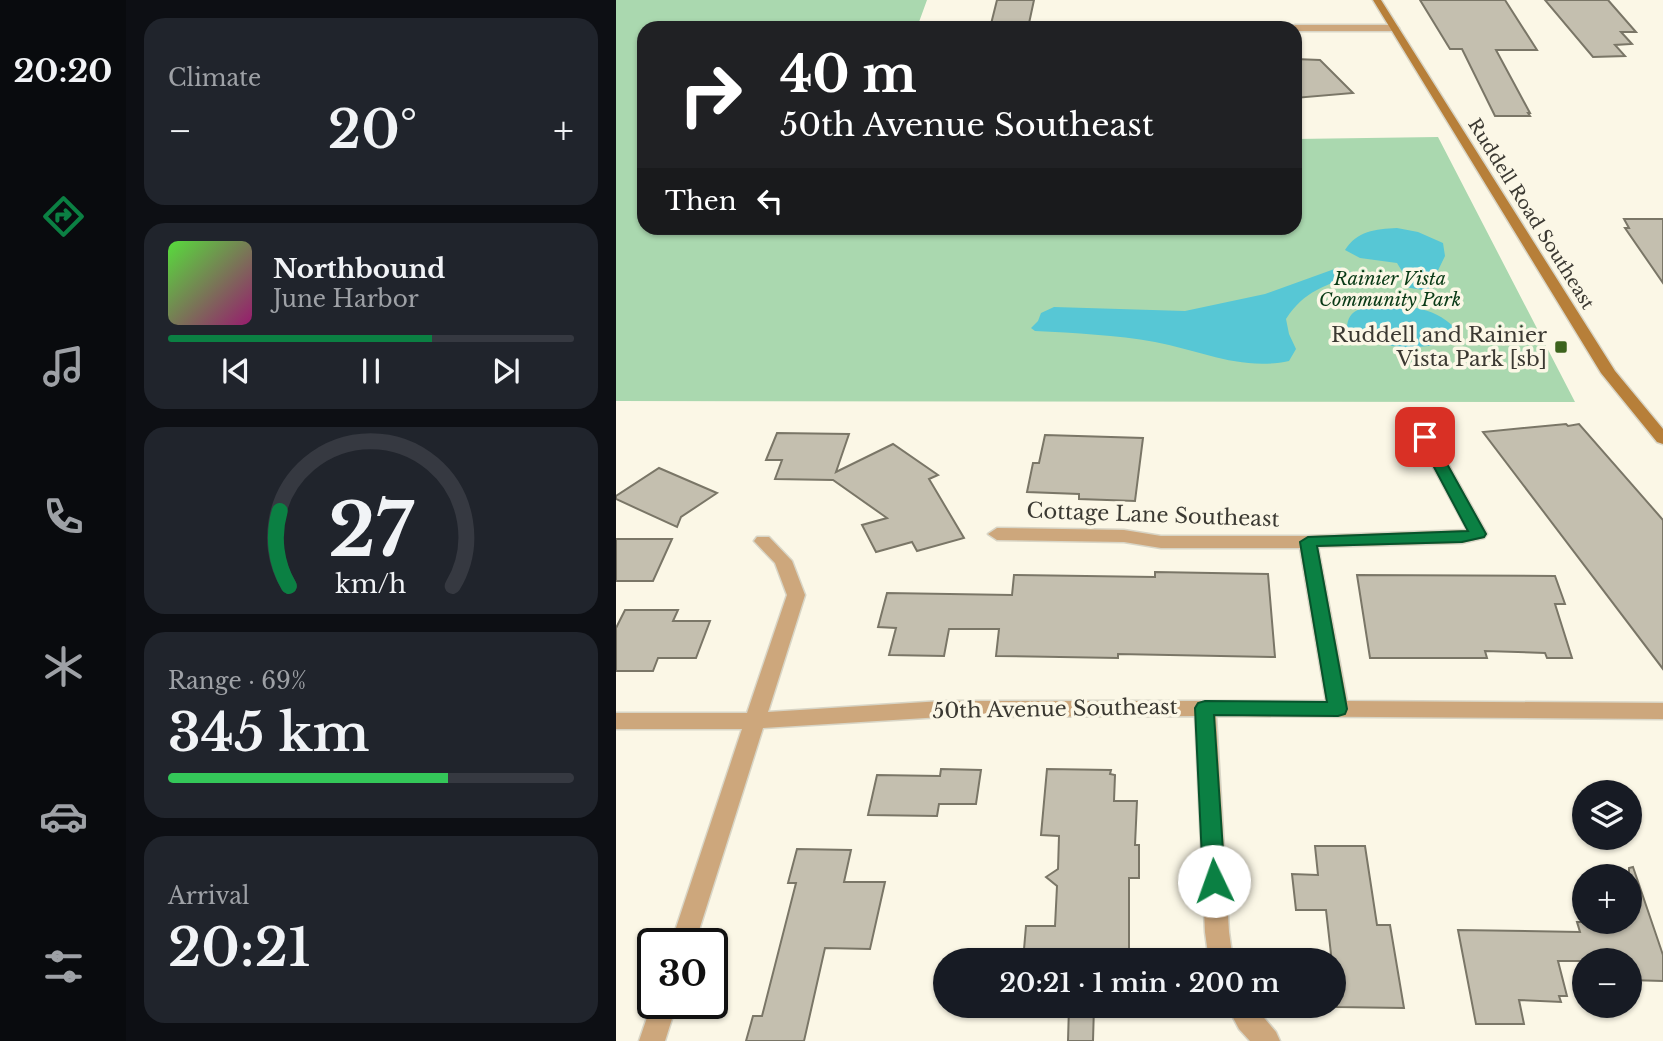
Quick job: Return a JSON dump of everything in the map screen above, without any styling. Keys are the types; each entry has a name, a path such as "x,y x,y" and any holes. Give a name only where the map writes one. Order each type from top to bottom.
{"main road":[{"name":"Ruddell Road Southeast","path":"1377,0 1609,373 1663,439"}],"street":[{"path":"1302,29 1394,28"},
{"name":"Cottage Lane Southeast","path":"997,534 1124,536 1161,542 1308,542 1462,537 1478,534 1425,437"},
{"path":"688,928 796,594 783,561 764,541"},
{"name":"Cottage Lane Southeast","path":"1308,542 1338,709"},
{"path":"1205,708 1219,948"},
{"name":"50th Avenue Southeast","path":"616,722 754,721 942,709 1663,711"},
{"path":"1246,1018 1267,1041"},
{"path":"652,1041 659,1019"}],"green space":[{"name":"Rainier Vista Community Park","path":"616,0 927,0 919,21 637,21 637,235 1302,235 1302,139 1438,137 1575,402 616,401"}],"water":[{"path":"1397,228 1418,232 1443,243 1445,256 1428,291 1405,287 1405,276 1397,263 1360,258 1345,250 1355,239 1367,232"},
{"path":"1340,267 1355,274 1308,295 1286,319 1296,349 1289,361 1254,364 1238,362 1155,342 1035,331 1031,328 1041,313 1054,307 1185,311 1265,294"},
{"path":"1384,305 1417,308 1437,315 1454,327 1461,336 1456,341 1441,344 1400,347 1374,342 1347,329 1350,316 1354,312"}],"building":[{"path":"997,0 1034,0 1030,21 992,21"},
{"path":"1420,0 1505,0 1537,50 1496,50 1530,116 1495,116 1462,49 1450,49"},
{"path":"1545,0 1608,0 1636,32 1621,32 1632,44 1615,45 1625,56 1593,57"},
{"path":"1302,59 1320,60 1353,93 1302,97"},
{"path":"1624,219 1663,219 1663,283 1625,228 1629,228"},
{"path":"1579,424 1663,520 1663,669 1483,432"},
{"path":"777,433 849,434 836,472 893,444 938,475 929,479 964,538 917,551 912,542 876,552 862,525 887,518 833,480 775,479 782,460 766,460"},
{"path":"1045,435 1143,438 1135,501 1079,499 1079,494 1027,492 1033,463 1039,463"},
{"path":"659,468 717,493 681,517 677,527 616,499 616,496"},
{"path":"616,539 672,539 653,581 616,581"},
{"path":"1155,572 1268,574 1275,657 1118,654 1118,658 996,656 999,629 949,629 944,656 889,655 896,628 878,627 887,593 1012,595 1014,575 1155,577"},
{"path":"1357,575 1555,576 1565,604 1555,604 1572,658 1547,658 1545,653 1485,651 1487,658 1370,658"},
{"path":"625,610 678,610 673,621 710,621 696,658 658,658 653,671 616,671 616,628"},
{"path":"941,769 981,770 976,804 939,804 937,816 868,815 877,775 940,776"},
{"path":"1047,769 1111,770 1110,774 1115,775 1114,801 1137,801 1135,845 1139,845 1139,878 1129,878 1129,948 1024,948 1026,926 1055,926 1057,886 1046,877 1058,869 1059,836 1041,835"},
{"path":"1315,846 1365,846 1377,925 1390,925 1404,1008 1346,1007 1346,948 1330,948 1326,910 1296,910 1292,874 1318,875"},
{"path":"797,849 851,850 844,882 885,882 870,949 825,948 804,1041 746,1041 753,1016 762,1016 796,883 788,883"},
{"path":"1642,893 1663,955 1663,981 1642,980 1642,948 1572,948 1572,961 1558,961 1567,996 1559,996 1561,1002 1519,1000 1524,1024 1476,1024 1458,930 1642,934"},
{"path":"1069,1018 1094,1018 1093,1041 1068,1041"}],"place":[{"name":"Ruddell and Rainier Vista Park [sb]","path":"1561,347"}],"route":[{"path":"1214,881 1205,708 1338,709 1308,542 1462,537 1478,534 1425,437"}]}
